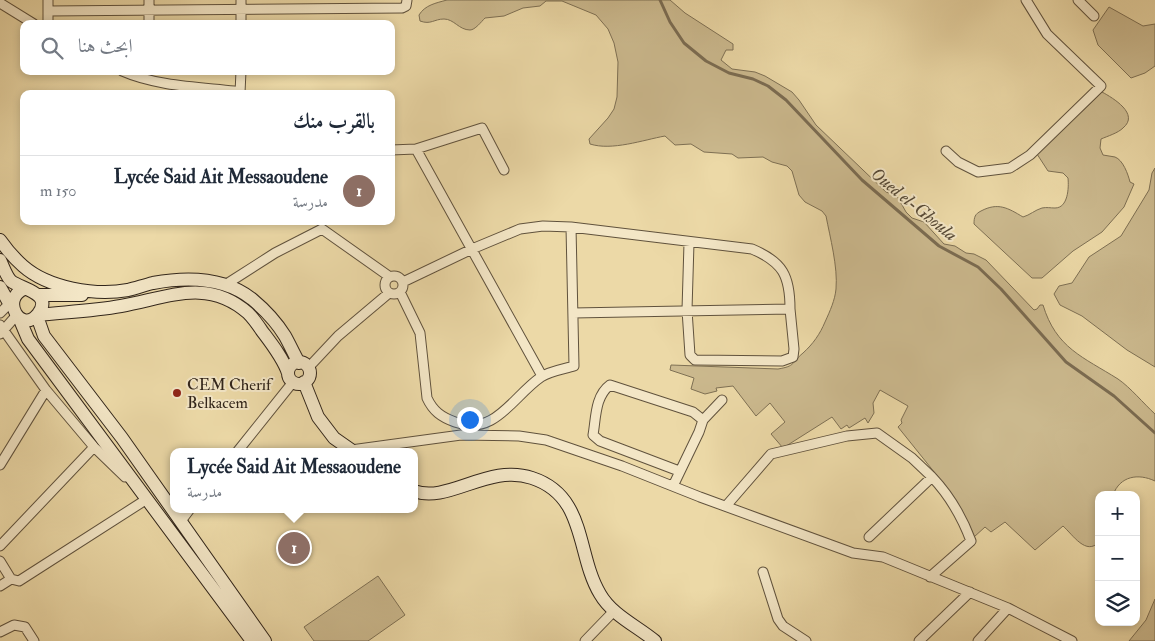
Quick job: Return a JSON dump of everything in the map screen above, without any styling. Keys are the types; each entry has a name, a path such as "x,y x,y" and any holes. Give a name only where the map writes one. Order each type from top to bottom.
{"main road":[{"path":"0,240 24,267 48,280 67,287 96,292 126,290"},
{"path":"0,260 11,280 24,289"},
{"path":"9,303 13,294 24,289 31,290 38,295 71,295 126,290 177,280 195,279 226,285 250,298 284,334 304,365 309,378 295,379"},
{"path":"0,287 9,303 10,309 28,339 252,641"},
{"path":"37,315 121,306 172,294 196,292 217,294 233,302 248,314 267,337 318,417 334,438 348,448"},
{"path":"17,318 32,319 37,315 41,304 38,295"},
{"path":"37,315 44,336 122,438 170,506"},
{"path":"295,379 293,364 304,365"},
{"path":"418,492 438,494 484,478 506,474 532,478 553,488 568,503 600,594 614,611 655,641"},
{"path":"175,513 265,641"}],"street":[{"path":"48,0 48,20"},
{"path":"149,0 149,20"},
{"path":"241,0 241,20"},
{"path":"48,10 402,8 406,6 407,0"},
{"path":"946,151 958,162 978,172 1010,168 1030,155 1100,86 1042,28 1026,0"},
{"path":"1078,0 1094,16"},
{"path":"0,3 28,20"},
{"path":"131,75 137,78 149,76 228,90"},
{"path":"241,75 241,90"},
{"path":"395,150 416,149 482,128 504,170"},
{"path":"416,149 542,376"},
{"path":"226,285 322,225 390,277 399,277 403,282 400,292 395,294 389,292 385,284 390,277"},
{"path":"403,282 472,249 520,229 543,226 572,227 752,250 768,256 787,278 790,290 793,357 782,361 695,360 690,355 687,310 689,243"},
{"path":"400,292 420,333 427,398 431,406 439,415 463,425 483,424 506,409 542,376 574,366 572,227"},
{"path":"304,365 389,292"},
{"path":"0,314 9,303"},
{"path":"573,313 790,309"},
{"path":"0,560 11,579 19,581 147,498 94,447 46,390 1,330 17,318"},
{"path":"240,448 295,379"},
{"path":"679,471 600,441 593,435 599,399 610,385 693,412 703,420"},
{"path":"0,465 46,390"},
{"path":"673,486 703,420 722,400"},
{"path":"726,506 771,454 847,436 877,433 912,458 947,494 965,526 971,542 930,577"},
{"path":"372,448 461,435 519,436 546,440 622,466 853,553 883,557 1008,608 1072,641"},
{"path":"0,546 94,447"},
{"path":"869,537 932,478"},
{"path":"181,521 187,513"},
{"path":"764,572 778,619 783,626 806,641"},
{"path":"0,586 11,579"},
{"path":"919,641 970,592"},
{"path":"978,641 1008,608"},
{"path":"585,641 614,611"},
{"path":"0,632 14,624 25,627 34,641"}],"shaded area":[{"path":"447,0 670,0 685,13 733,44 733,50 726,50 721,60 732,69 755,72 792,92 816,125 886,192 897,196 906,212 912,218 924,222 944,244 955,246 966,253 974,254 986,260 1034,310 1043,305 1055,332 1063,342 1082,357 1118,379 1132,391 1155,414 1155,481 1142,477 1130,478 1120,484 1115,491 1095,491 1094,546 1089,547 1080,543 1063,526 1035,550 1005,522 991,532 985,527 974,537 939,478 898,427 902,423 901,420 908,406 880,390 873,403 874,413 868,423 865,418 849,428 847,425 841,429 832,417 783,448 771,434 785,422 770,403 756,416 733,386 716,388 717,391 705,394 691,389 694,378 670,370 671,365 778,369 791,365 807,350 821,331 829,314 836,289 835,262 826,216 822,211 805,202 799,195 792,171 787,166 772,162 763,157 738,158 732,154 704,152 691,144 675,145 665,136 618,146 590,144 589,139 614,109 617,97 618,62 614,43 608,29 596,15 562,1 546,1 540,6 523,8 504,16 485,18 472,30 466,30 448,19 430,22 420,21 419,15 431,5"},
{"path":"1109,7 1143,26 1155,24 1155,66 1145,73 1131,78 1098,45 1093,30"},
{"path":"1102,92 1118,102 1127,112 1128,117 1127,123 1121,130 1101,139 1100,148 1103,155 1115,157 1123,164 1130,182 1134,184 1124,207 1102,232 1073,251 1042,278 1032,278 974,224 976,215 987,208 1003,207 1023,217 1042,208 1055,208 1063,205 1068,192 1068,178 1063,173 1048,171 1037,154"},
{"path":"1155,168 1155,367 1127,350 1082,316 1060,305 1054,294 1059,286 1072,283 1089,257 1121,236 1149,190 1152,173"},
{"path":"378,576 405,615 368,641 314,641 304,627"},
{"path":"1155,599 1155,641 1129,641 1146,620"}],"waterway":[{"name":"Oued el-Ghoula","path":"660,0 670,22 684,43 706,61 729,73 753,79 768,86 786,100 862,180 939,246 978,267 1001,289 1066,362 1114,396 1155,433"}],"place":[{"name":"CEM Cherif Belkacem","path":"177,393"},
{"name":"Lycée Said Ait Messaoudene","path":"294,548"}]}
